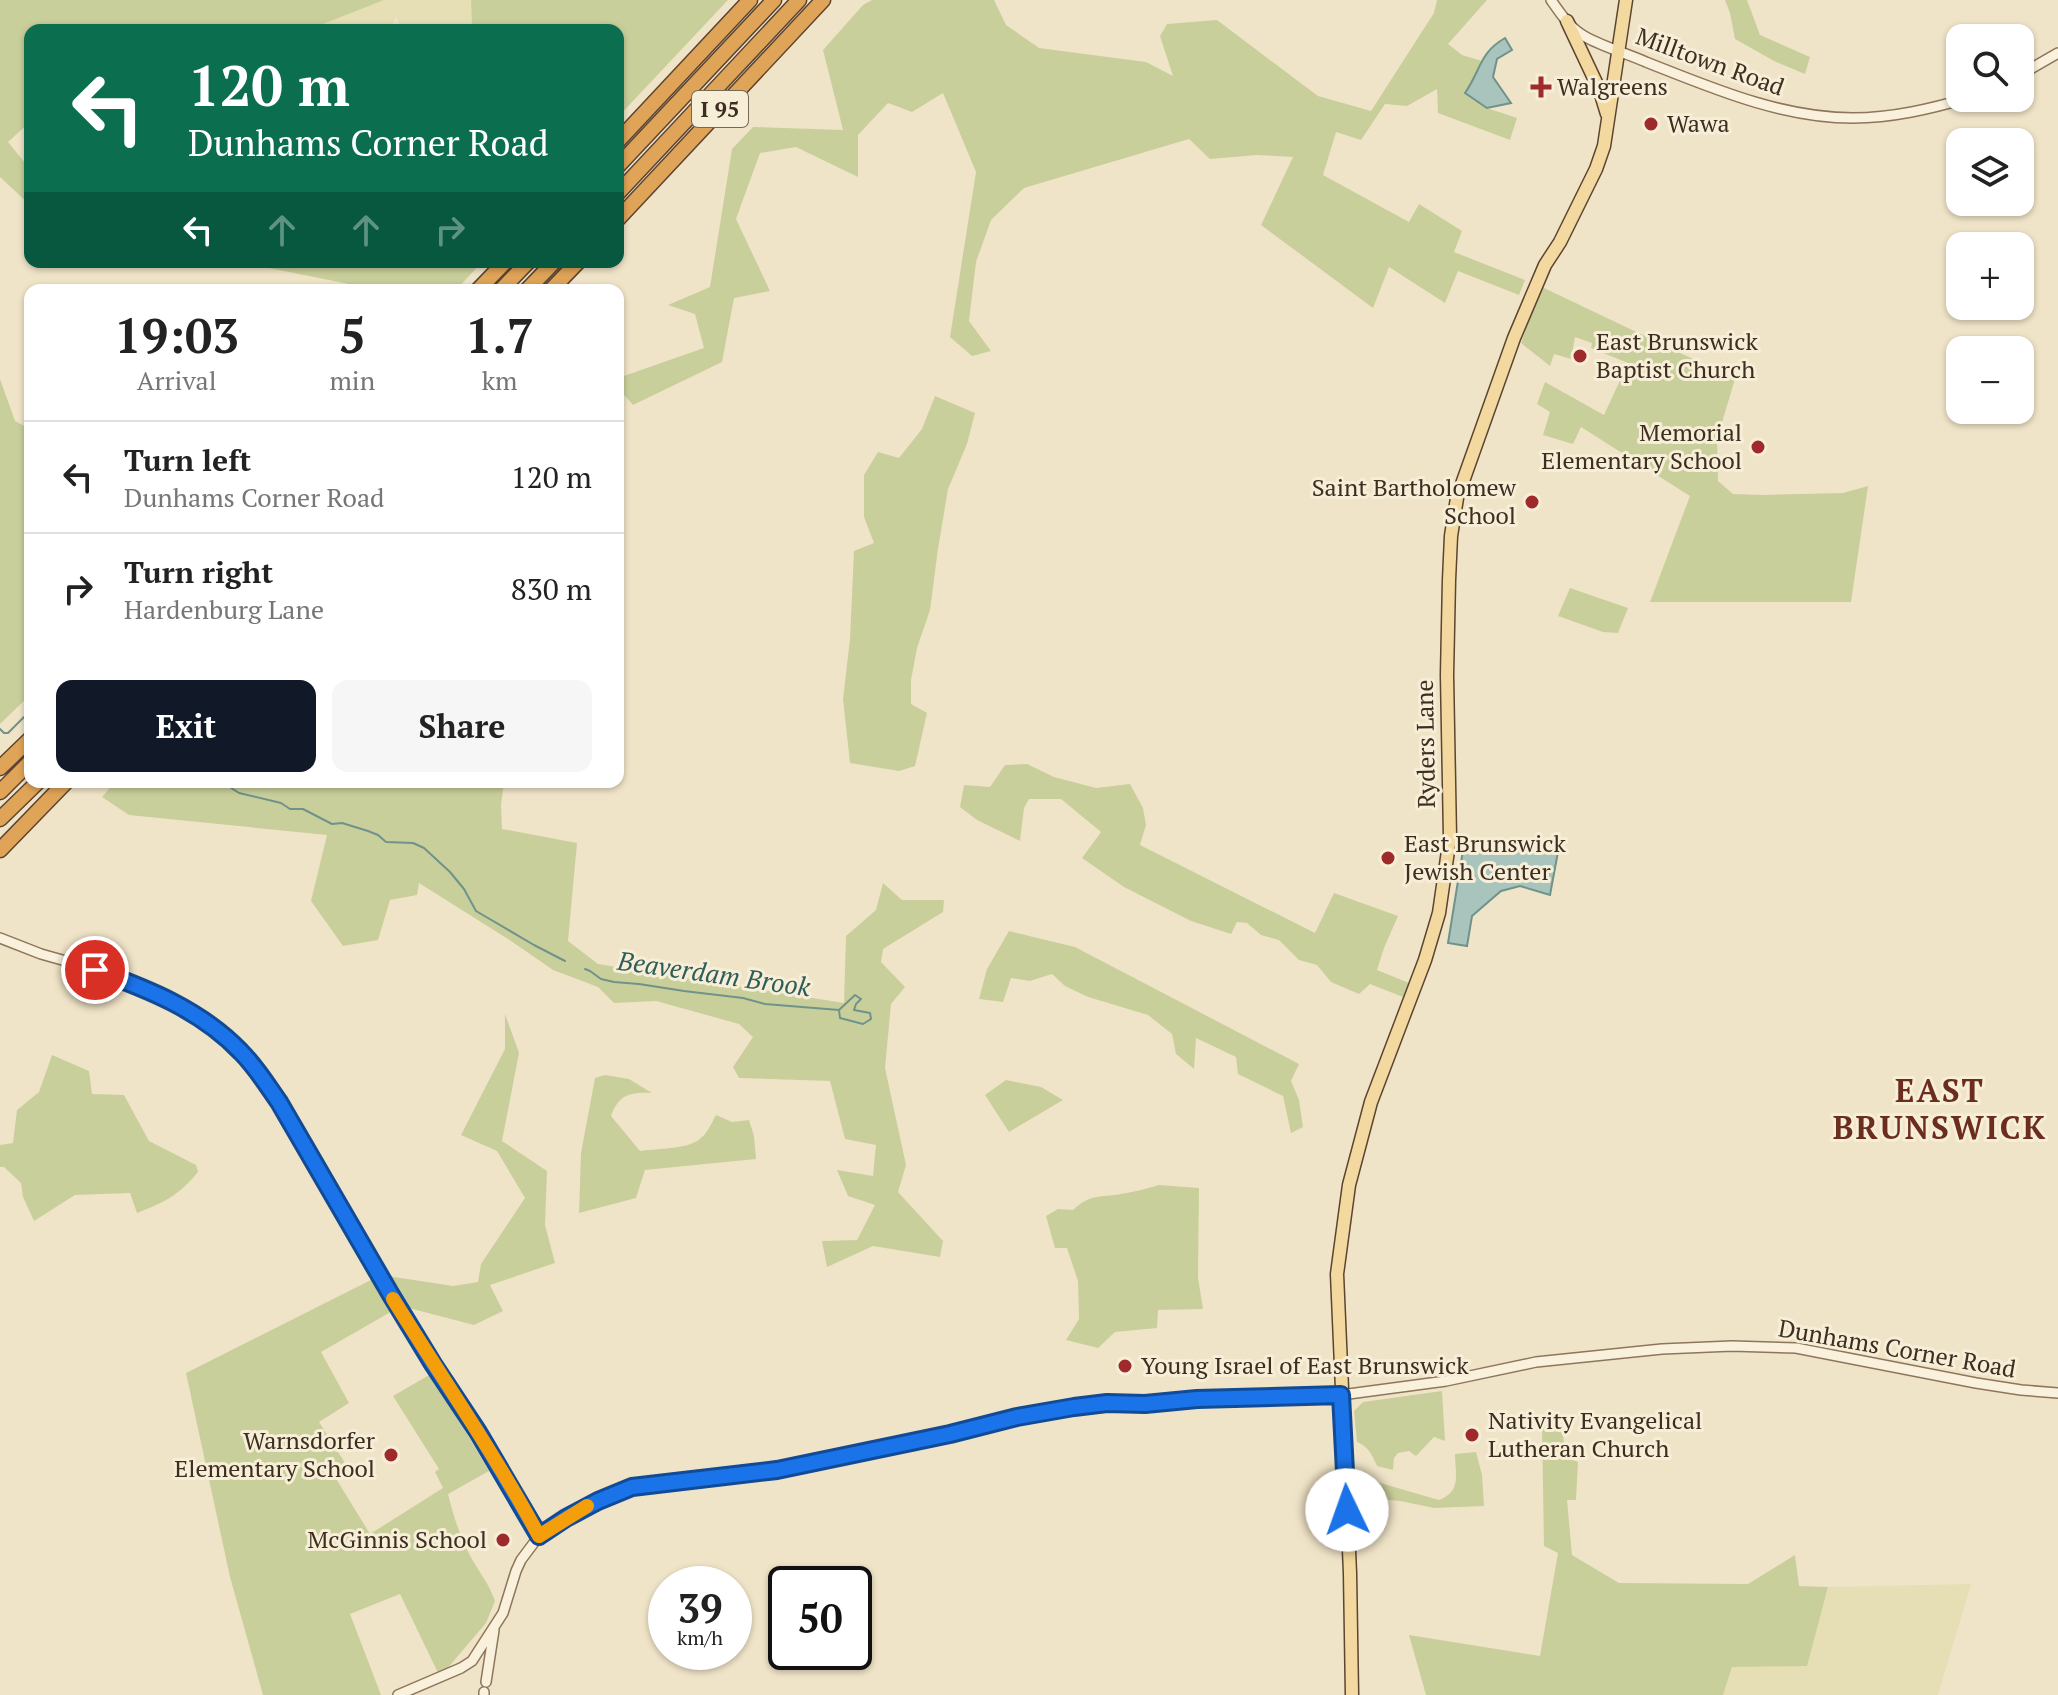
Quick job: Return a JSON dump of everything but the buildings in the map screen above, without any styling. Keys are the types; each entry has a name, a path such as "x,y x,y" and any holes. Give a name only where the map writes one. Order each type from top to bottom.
{"highway":[{"name":"I 95","path":"624,135 750,0"},
{"name":"I 95","path":"624,160 774,0"},
{"name":"I 95","path":"624,187 799,0"},
{"name":"I 95","path":"624,213 823,0"},
{"path":"484,284 499,268"},
{"path":"507,284 522,268"},
{"path":"533,284 548,268"},
{"path":"557,284 572,268"},
{"path":"0,768 24,745"},
{"path":"0,792 24,768"},
{"path":"0,821 32,788"},
{"path":"0,852 60,788"}],"main road":[{"name":"Ryders Lane","path":"1352,1695 1337,1274 1349,1185 1371,1102 1425,960 1439,913 1450,837 1447,675 1451,536 1457,498 1514,338 1545,265 1560,242 1604,146 1626,0"},
{"path":"1567,21 1600,91 1608,119"}],"street":[{"name":"Milltown Road","path":"1551,0 1567,21 1585,37 1750,101 1806,114 1853,118 1883,117 1946,104"},
{"path":"2034,67 2058,53"},
{"path":"0,938 157,994 191,1011 241,1051 279,1102 375,1268 539,1536"},
{"name":"Dunhams Corner Road","path":"398,1695 472,1661 503,1613 521,1560 539,1536 598,1501 632,1487 777,1470 1074,1407 1107,1403 1341,1395 1425,1384 1563,1358 1662,1349 1732,1346 1796,1348 1976,1383 2058,1393"},
{"path":"485,1690 493,1629"}],"shaded area":[{"path":"384,0 471,0 472,24 400,24 396,17 393,24 323,24"},
{"path":"1971,1584 1938,1695 1723,1695 1732,1667 1820,1616 1828,1587"}],"green space":[{"path":"0,0 384,0 323,24 24,24 24,127 8,142 24,162 24,199 0,177"},
{"path":"471,0 728,0 624,111 624,24 472,24"},
{"path":"872,0 994,0 1006,25 1039,48 1146,62 1173,76 1160,36 1167,24 1217,20 1318,96 1371,111 1434,13 1437,0 1487,0 1448,44 1462,55 1482,61 1465,93 1487,108 1517,118 1510,140 1438,113 1437,89 1407,106 1385,104 1361,140 1336,132 1323,175 1409,222 1419,204 1462,231 1454,252 1525,280 1519,295 1458,271 1445,303 1389,267 1373,308 1261,225 1293,157 1257,155 1210,159 1189,139 1024,188 991,220 976,262 969,321 991,351 972,356 950,337 976,172 943,93 912,112 888,103 858,135 858,177 796,147 760,153 736,219 770,291 734,298 722,362 633,405 624,395 624,376 704,348 695,314 668,305 710,287 732,149 753,127 843,130 823,50 863,5"},
{"path":"1725,0 1747,0 1760,35 1810,57 1805,74 1735,39"},
{"path":"269,268 476,268 462,284 349,284"},
{"path":"1542,287 1735,379 1717,439 1718,481 1733,494 1843,493 1868,486 1851,602 1650,602 1690,496 1581,427 1573,444 1543,435 1550,412 1537,404 1545,382 1604,415 1628,363 1591,348 1592,343 1575,337 1571,359 1554,354 1550,366 1521,343"},
{"path":"0,379 15,421 24,426 24,701 0,724"},
{"path":"935,396 975,413 967,444 948,489 930,610 917,648 911,680 911,704 927,713 915,766 899,771 850,763 843,699 850,639 854,551 874,543 864,517 864,475 878,452 899,458 922,429"},
{"path":"1570,588 1628,608 1618,633 1603,632 1558,616"},
{"path":"1027,764 1054,777 1096,788 1130,784 1143,808 1146,825 1140,845 1315,933 1334,893 1398,916 1377,970 1409,983 1403,997 1370,984 1359,994 1331,982 1317,965 1299,960 1279,940 1261,935 1247,923 1237,922 1231,934 1191,921 1124,887 1082,858 1101,832 1061,799 1029,799 1024,808 1020,841 977,820 960,807 964,785 990,787 1005,765"},
{"path":"110,788 503,788 502,829 577,843 568,941 598,964 844,1003 846,936 876,910 883,883 902,900 944,900 943,912 883,949 881,962 905,987 891,1004 885,1068 906,1165 898,1192 943,1241 940,1257 873,1246 827,1267 822,1241 857,1240 875,1205 848,1196 837,1170 873,1176 876,1145 845,1139 830,1081 739,1078 733,1067 753,1037 739,1024 656,1001 614,1003 598,987 553,970 419,883 417,895 390,900 378,940 343,946 311,901 327,835 129,815 102,797"},
{"path":"1009,931 1075,947 1299,1064 1291,1081 1299,1100 1303,1127 1291,1133 1283,1096 1238,1074 1236,1057 1196,1038 1194,1069 1176,1054 1172,1034 1148,1015 1088,997 1065,986 1052,974 1030,981 1011,978 1003,1002 979,999 987,969"},
{"path":"505,1014 519,1053 502,1141 547,1171 545,1225 555,1263 490,1285 503,1311 474,1325 401,1306 321,1352 349,1403 319,1422 345,1463 332,1472 370,1534 443,1488 435,1472 439,1469 393,1396 431,1374 489,1471 448,1494 465,1545 495,1601 486,1623 440,1677 400,1594 350,1614 381,1695 263,1695 230,1577 186,1373 381,1275 453,1286 478,1282 481,1264 525,1198 497,1151 461,1135 505,1049"},
{"path":"52,1055 89,1071 92,1094 124,1095 149,1141 196,1165 198,1172 170,1197 137,1213 130,1193 75,1195 34,1221 23,1197 21,1183 4,1167 0,1167 0,1145 13,1143 17,1110 39,1092"},
{"path":"605,1075 629,1079 652,1093 627,1096 618,1103 611,1116 640,1151 697,1141 716,1115 732,1122 749,1120 756,1159 645,1170 636,1198 579,1213 581,1153 595,1078"},
{"path":"1006,1080 1041,1087 1063,1100 1009,1132 985,1095"},
{"path":"1159,1185 1199,1188 1198,1278 1203,1309 1158,1310 1157,1328 1115,1332 1098,1348 1066,1340 1079,1319 1078,1281 1067,1248 1055,1248 1046,1216 1058,1209 1073,1210 1096,1197"},
{"path":"1442,1391 1445,1441 1434,1437 1416,1456 1409,1451 1398,1453 1394,1458 1393,1470 1377,1466 1367,1449 1357,1442 1354,1411 1363,1402"},
{"path":"1561,1425 1567,1458 1578,1462 1576,1500 1567,1500 1572,1555 1619,1583 1748,1584 1795,1555 1799,1586 1828,1587 1807,1666 1732,1667 1723,1695 1426,1695 1409,1635 1540,1656 1558,1553 1544,1546 1542,1426"},
{"path":"1476,1452 1482,1475 1484,1506 1434,1508 1375,1499 1358,1491 1363,1478 1439,1500 1454,1487 1455,1454"}],"water":[{"path":"1505,38 1512,50 1497,59 1493,77 1511,103 1487,108 1465,93 1485,56"},
{"path":"1463,850 1558,852 1550,895 1520,886 1501,891 1472,916 1467,946 1448,943"}],"waterway":[{"name":"Beaverdam Brook","path":"0,729 8,733 24,717"},
{"name":"Beaverdam Brook","path":"231,788 239,793 281,803 290,809 303,809 332,824 342,823 368,831 386,842 413,843 424,848 450,872 476,911 565,961"},
{"name":"Beaverdam Brook","path":"585,969 601,979 614,982 743,998 765,1004 839,1010"},
{"path":"855,995 861,999 854,1010 870,1013 871,1019 863,1024 840,1018 839,1010 855,995"}],"slow traffic":[{"path":"393,1299 478,1432 539,1536 587,1506"}],"place":[{"name":"Walgreens","path":"1541,87"},
{"name":"Wawa","path":"1651,124"},
{"name":"East Brunswick Baptist Church","path":"1580,356"},
{"name":"Memorial Elementary School","path":"1758,447"},
{"name":"Saint Bartholomew School","path":"1532,502"},
{"name":"East Brunswick Jewish Center","path":"1388,858"},
{"name":"Young Israel of East Brunswick","path":"1125,1366"},
{"name":"Nativity Evangelical Lutheran Church","path":"1472,1435"},
{"name":"Warnsdorfer Elementary School","path":"391,1455"},
{"name":"McGinnis School","path":"503,1540"}],"district":[{"name":"EAST BRUNSWICK","path":"1940,1110"}],"route":[{"path":"95,970 191,1011 241,1051 262,1077 539,1536 598,1501 632,1487 777,1470 1074,1407 1197,1399 1341,1395 1347,1510"}]}
